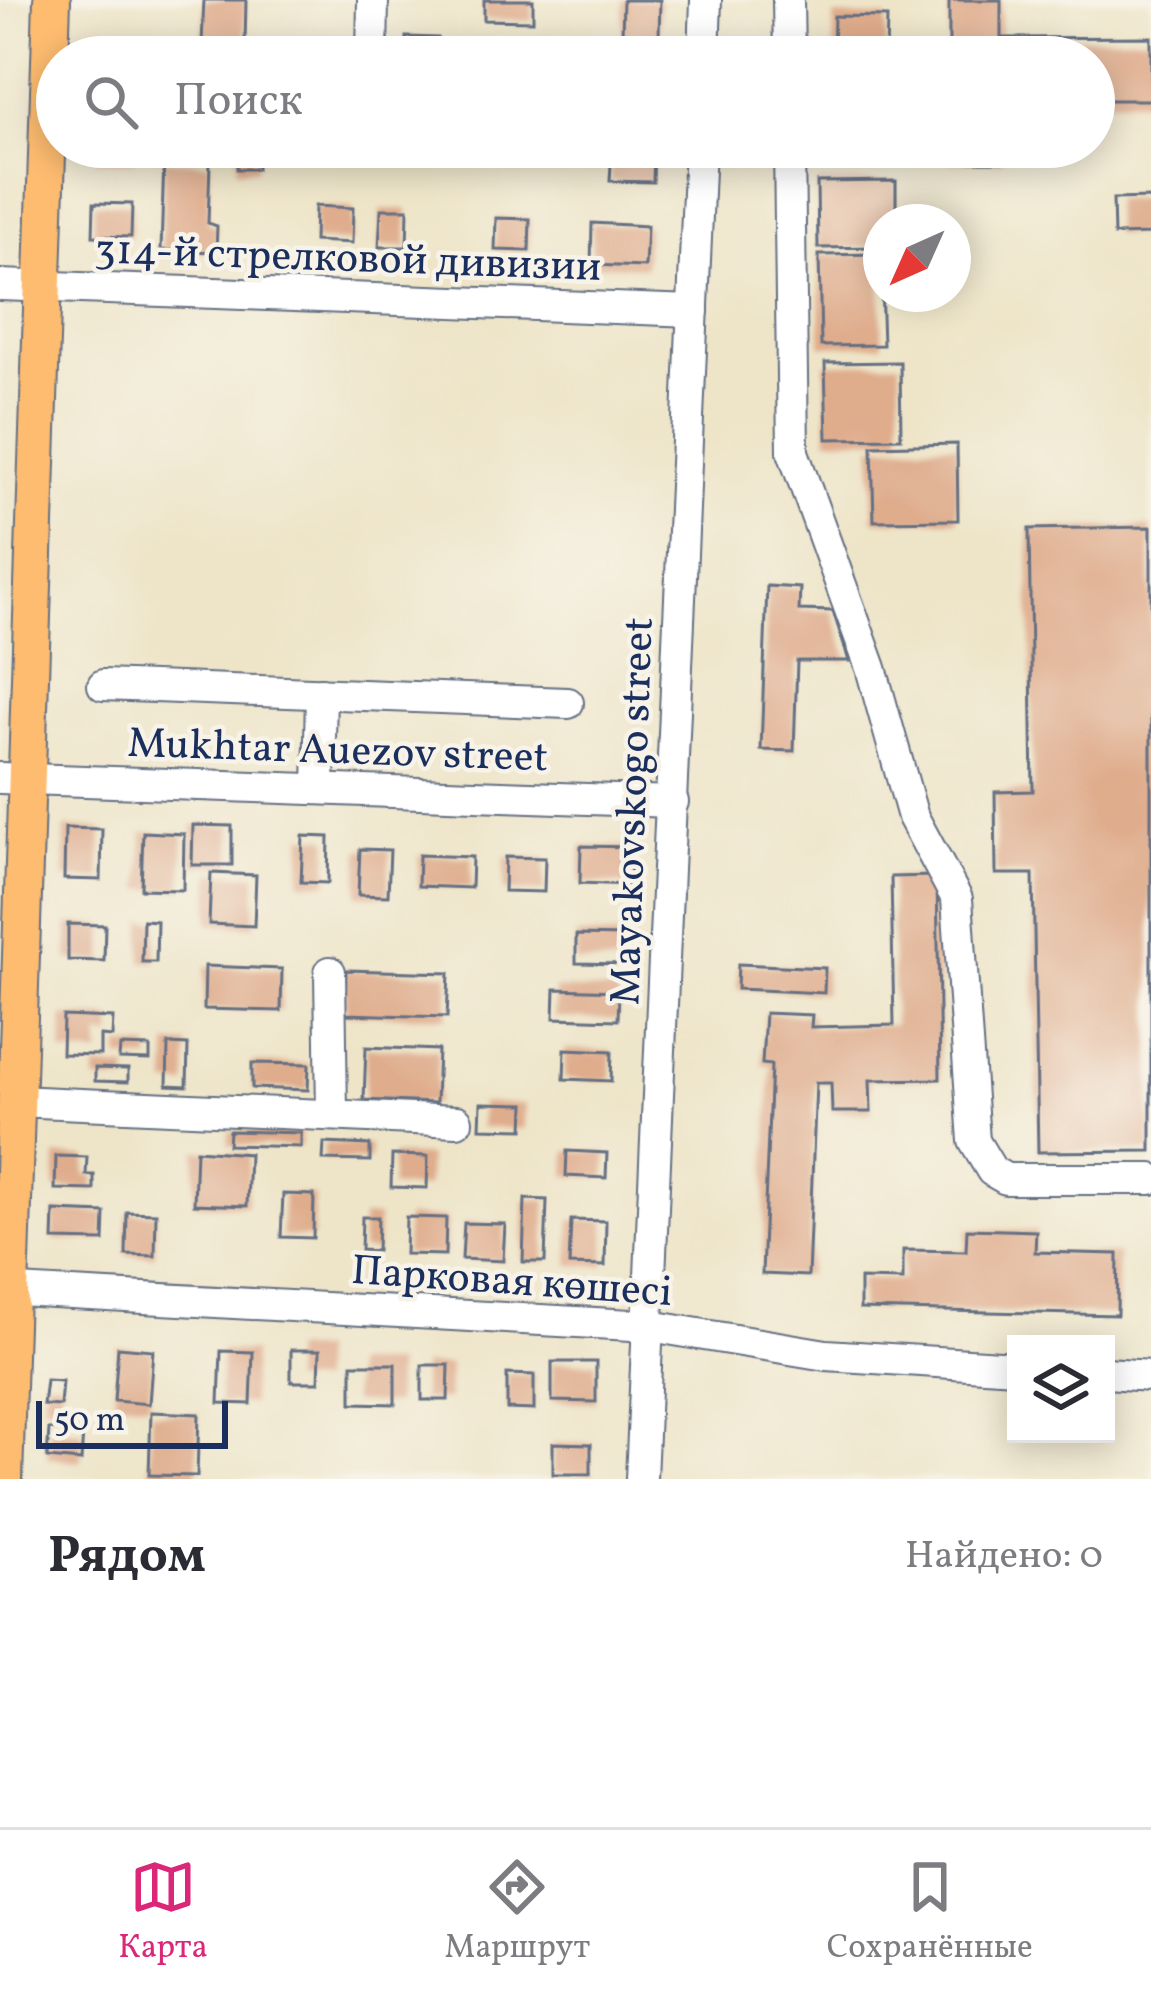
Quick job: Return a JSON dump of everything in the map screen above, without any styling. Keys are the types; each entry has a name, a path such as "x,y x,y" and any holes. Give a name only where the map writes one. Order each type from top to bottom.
{"main road":[{"path":"51,36 52,0"},
{"path":"4,1479 5,1290 16,1100 13,778 47,168"}],"street":[{"path":"372,36 373,0"},
{"path":"705,36 706,0"},
{"path":"788,0 789,36"},
{"name":"Mayakovskogo street","path":"641,1479 699,168"},
{"path":"789,168 793,452 872,668 913,818 957,899 974,1141 992,1172 1006,1179 1151,1179"},
{"name":"314-й стрелковой дивизии","path":"0,285 693,311"},
{"path":"103,685 568,703"},
{"path":"319,789 321,693"},
{"name":"Mukhtar Auezov street","path":"13,778 673,802"},
{"path":"331,972 332,1115"},
{"path":"16,1100 457,1121"},
{"name":"Парковая көшесі","path":"5,1290 650,1326 826,1354 1007,1366"},
{"path":"1115,1374 1151,1376"}],"building":[{"path":"204,0 246,0 245,36 202,36"},
{"path":"484,0 533,0 533,21 484,20"},
{"path":"623,0 660,0 659,36 622,35"},
{"path":"949,0 1001,0 1001,36 949,36"},
{"path":"834,16 887,17 887,36 834,36"},
{"path":"1115,37 1151,37 1151,100 1115,100"},
{"path":"164,168 210,168 208,223 217,226 216,252 161,250"},
{"path":"611,168 653,168 653,182 610,181"},
{"path":"896,181 896,204 863,204 863,247 818,248 817,182"},
{"path":"1151,198 1151,234 1114,235 1113,199"},
{"path":"94,203 132,204 131,237 93,236"},
{"path":"315,206 353,208 352,243 314,241"},
{"path":"381,209 408,209 407,247 379,247"},
{"path":"496,218 530,219 529,251 495,250"},
{"path":"592,223 647,226 645,267 591,265"},
{"path":"863,254 863,312 882,312 883,345 821,346 819,255"},
{"path":"900,362 901,438 827,439 825,363"},
{"path":"957,444 958,520 874,521 872,446"},
{"path":"1151,527 1151,1151 1038,1152 1033,874 996,874 995,792 1033,791 1029,529"},
{"path":"767,586 800,588 799,610 833,611 849,661 797,661 794,751 761,750"},
{"path":"193,825 232,826 232,865 192,865"},
{"path":"65,828 102,829 101,880 64,879"},
{"path":"143,832 184,834 183,890 141,889"},
{"path":"303,836 329,837 328,883 301,882"},
{"path":"581,846 631,847 630,885 580,883"},
{"path":"360,849 390,850 388,896 358,895"},
{"path":"419,855 472,857 471,888 418,886"},
{"path":"505,857 545,858 544,892 504,891"},
{"path":"211,873 256,875 254,926 209,924"},
{"path":"937,876 940,1079 870,1080 871,1112 832,1112 831,1083 816,1083 808,1276 762,1274 771,1065 762,1064 765,1013 812,1015 811,1027 894,1025 891,877"},
{"path":"143,920 157,921 156,962 142,962"},
{"path":"68,924 105,925 104,961 68,960"},
{"path":"576,935 624,936 622,964 576,963"},
{"path":"738,964 825,968 824,993 737,989"},
{"path":"205,966 282,969 281,1011 204,1009"},
{"path":"346,970 449,973 447,1017 345,1014"},
{"path":"555,989 619,991 618,1020 554,1018"},
{"path":"63,1016 113,1018 112,1037 100,1036 100,1055 62,1054"},
{"path":"168,1044 188,1045 187,1086 167,1085"},
{"path":"120,1046 150,1047 150,1060 119,1059"},
{"path":"366,1047 438,1050 436,1103 364,1100"},
{"path":"565,1049 612,1051 611,1081 564,1079"},
{"path":"252,1063 309,1064 308,1090 252,1088"},
{"path":"95,1068 128,1069 128,1082 95,1081"},
{"path":"481,1103 525,1104 524,1129 480,1128"},
{"path":"229,1131 301,1133 301,1147 228,1145"},
{"path":"324,1143 370,1145 370,1161 323,1160"},
{"path":"196,1150 249,1154 247,1206 194,1204"},
{"path":"567,1151 607,1153 606,1178 566,1176"},
{"path":"392,1155 428,1156 427,1188 391,1187"},
{"path":"56,1156 87,1157 86,1175 94,1175 94,1190 55,1189"},
{"path":"283,1194 314,1195 313,1238 281,1237"},
{"path":"525,1199 547,1200 545,1262 523,1262"},
{"path":"54,1211 105,1213 104,1241 53,1240"},
{"path":"127,1212 156,1213 155,1256 126,1255"},
{"path":"362,1217 378,1217 377,1251 361,1250"},
{"path":"406,1217 446,1218 445,1255 405,1254"},
{"path":"571,1220 606,1221 605,1266 569,1265"},
{"path":"464,1223 505,1224 503,1261 462,1259"},
{"path":"967,1229 1036,1231 1035,1252 1118,1254 1117,1315 860,1309 860,1279 903,1280 903,1250 966,1251"},
{"path":"118,1347 153,1350 149,1404 114,1401"},
{"path":"291,1350 320,1350 319,1382 291,1382"},
{"path":"221,1351 253,1352 251,1404 219,1403"},
{"path":"552,1362 596,1362 596,1402 552,1401"},
{"path":"352,1364 395,1364 395,1404 352,1403"},
{"path":"422,1365 449,1365 448,1400 422,1400"},
{"path":"507,1374 534,1375 534,1410 507,1409"},
{"path":"46,1380 62,1381 60,1406 43,1405"},
{"path":"151,1412 199,1414 197,1476 149,1475"},
{"path":"49,1429 83,1432 81,1461 47,1458"},
{"path":"553,1443 591,1444 591,1474 553,1474"}]}
